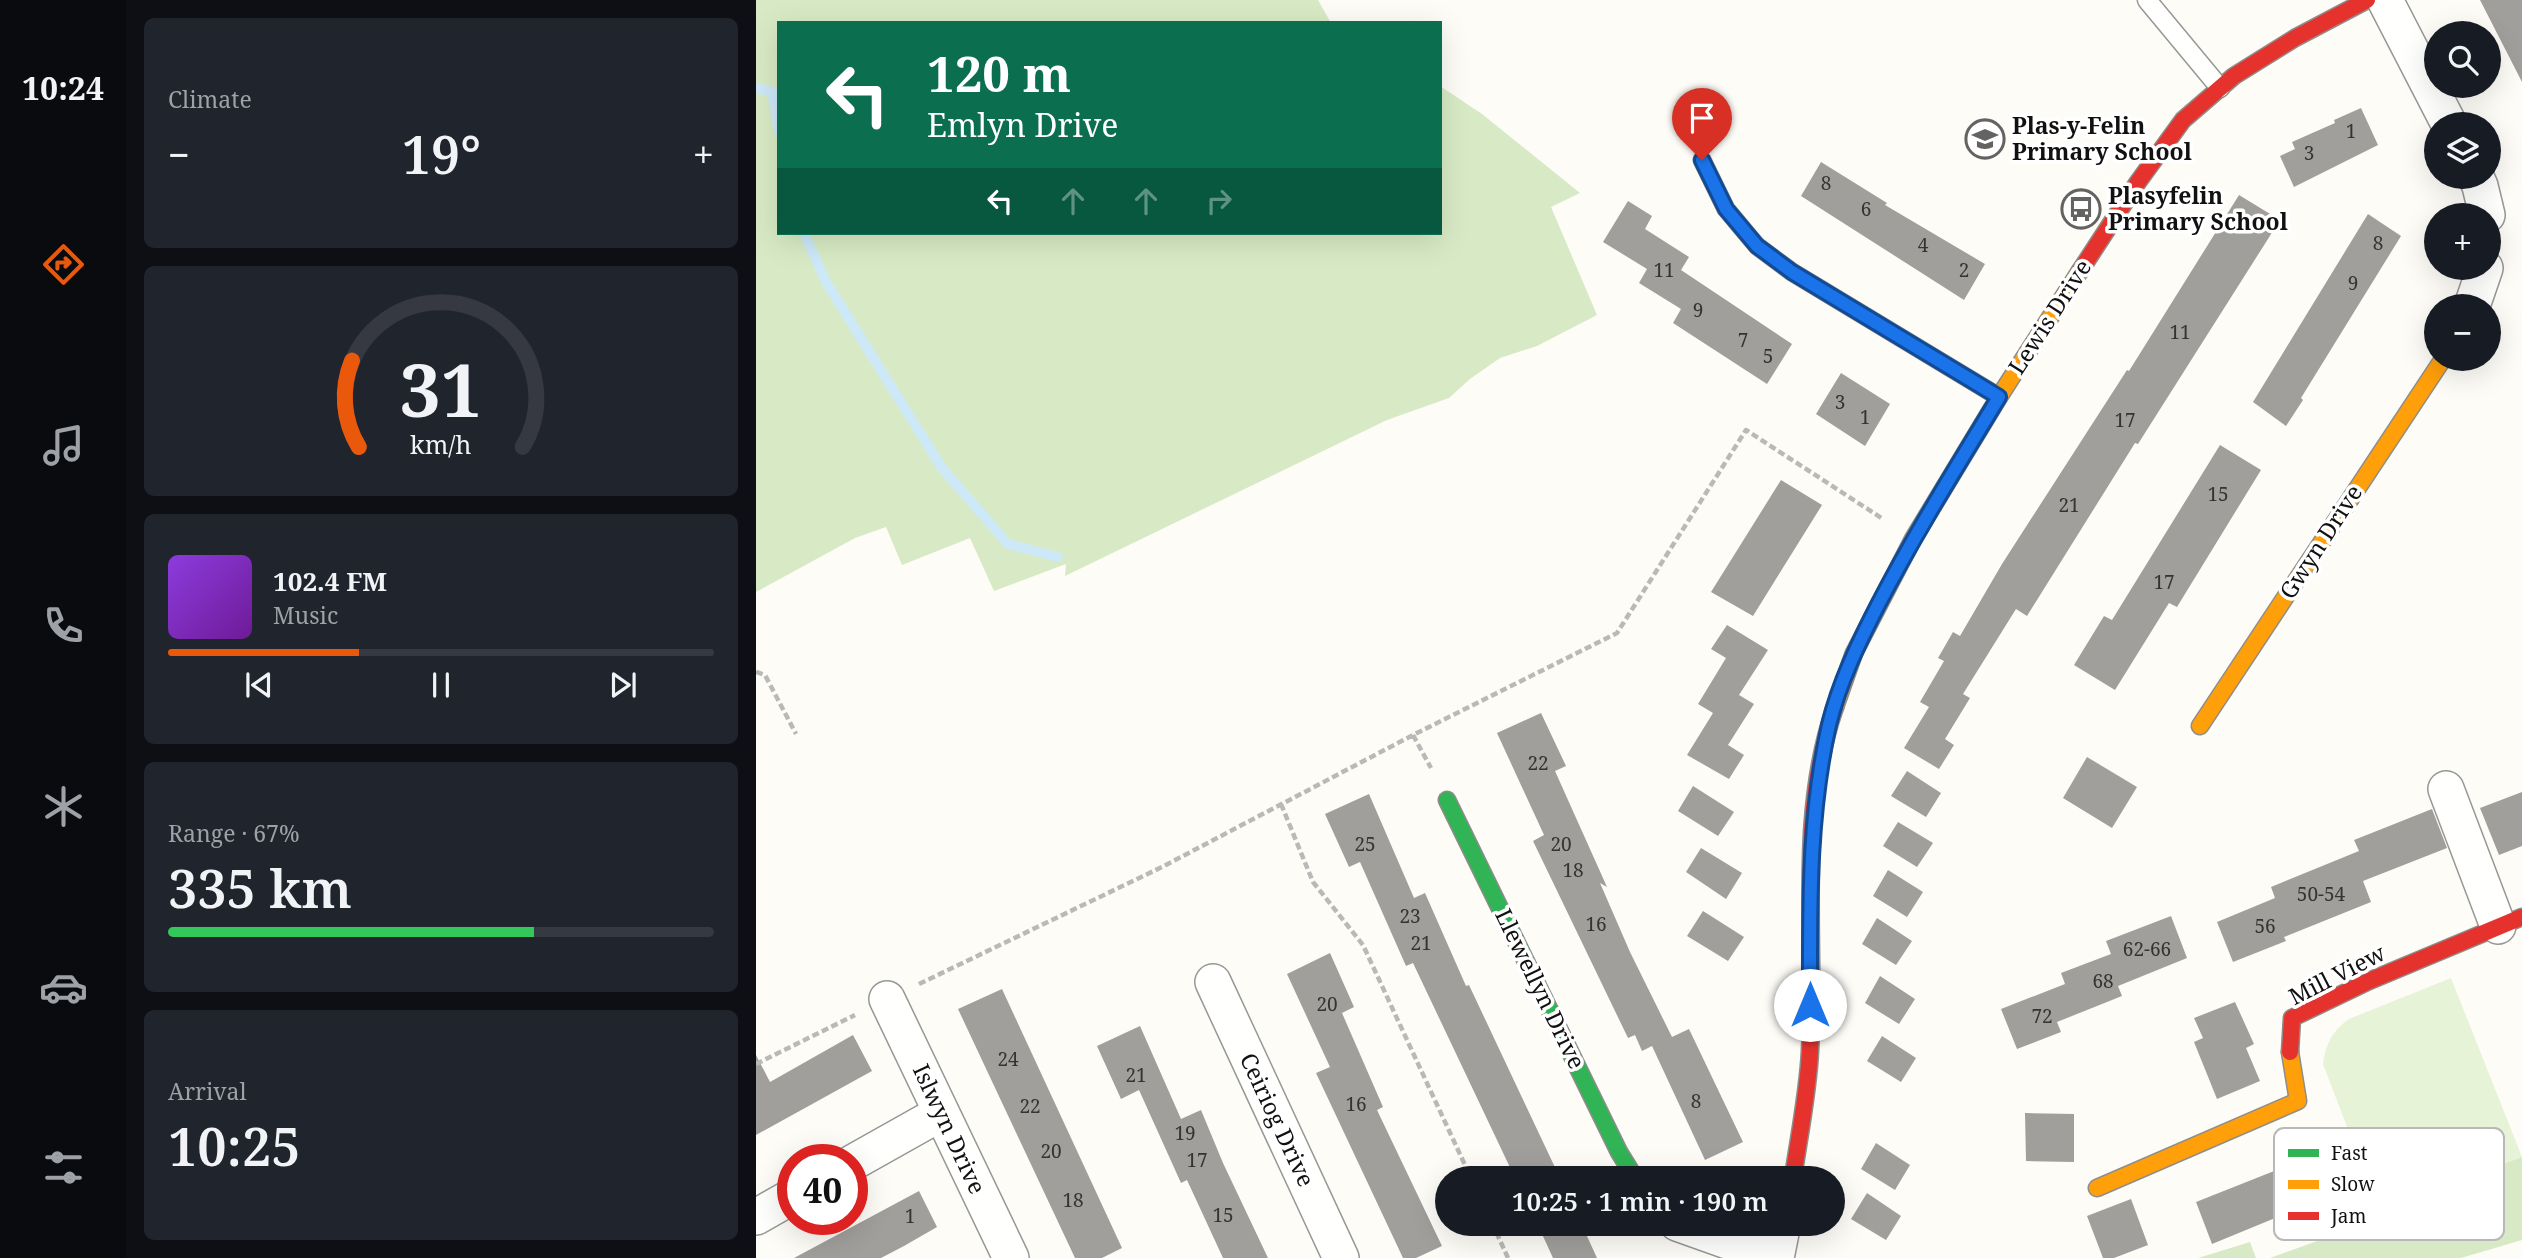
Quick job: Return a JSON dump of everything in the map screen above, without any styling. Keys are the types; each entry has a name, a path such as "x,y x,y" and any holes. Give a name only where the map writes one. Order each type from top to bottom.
{"street":[{"name":"Lewis Drive","path":"1795,1166 1810,1054 1811,844 1818,781 1830,722 1854,653 1913,539 1999,397 2138,182 2183,120 2234,76 2295,38 2367,0"},
{"path":"2385,0 2443,112"},
{"path":"1702,160 1726,209 1757,246 1792,272 1999,397"},
{"name":"Gwyn Drive","path":"2200,726 2435,371"},
{"path":"2446,789 2510,922"},
{"name":"Llewellyn Drive","path":"1447,800 1628,1166"},
{"name":"Mill View","path":"2097,1188 2298,1101 2290,1058 2292,1018 2369,981 2510,922"},
{"name":"Ceiriog Drive","path":"1213,982 1341,1258"},
{"name":"Islwyn Drive","path":"887,999 1011,1258"},
{"path":"868,1154 941,1113"},
{"path":"756,1217 777,1205"},
{"path":"1713,1236 1775,1258 1780,1236"}],"lane":[{"path":"2147,0 2220,88"}],"path":[{"path":"756,1064 1162,867 1413,735 1617,633 1746,430 1913,539"},
{"path":"756,672 765,675 796,734"},
{"path":"1281,804 1313,882 1363,945 1465,1166"},
{"path":"1498,1236 1508,1258"}],"green space":[{"path":"756,0 1318,0 1330,21 777,21 777,235 1442,235 1442,87 1482,114 1580,193 1551,207 1597,315 1537,346 1500,358 1449,398 1387,420 1065,576 1066,564 994,591 970,538 902,565 886,527 855,538 756,592"},
{"path":"2451,978 2522,1157 2504,1164 2504,1128 2348,1128 2323,1064 2331,1038 2349,1019"},
{"path":"2522,1157 2522,1240 2461,1258 2270,1258 2320,1240 2504,1240 2504,1164"},
{"path":"2250,1242 2256,1258 2198,1258"}],"building":[{"path":"2480,0 2522,0 2522,82 2501,41 2501,21 2491,21"},
{"path":"2361,108 2378,145 2294,187 2280,156 2295,149 2292,142"},
{"path":"1821,162 1887,203 1885,205 1985,264 1964,300 1801,196"},
{"path":"2239,195 2280,220 2138,444 2135,443 2027,616 2016,609 1963,694 1970,698 1945,739 1954,745 1939,769 1904,748 1929,707 1920,702 1944,661 1938,658 1953,632 1960,636 2002,564 2127,370 2129,371"},
{"path":"1628,201 1652,216 1645,229 1689,257 1681,270 1792,344 1767,384 1673,323 1681,309 1639,283 1647,269 1603,242"},
{"path":"2368,214 2401,236 2286,426 2253,402"},
{"path":"1841,373 1890,404 1865,446 1816,414"},
{"path":"2220,445 2261,470 2177,607 2169,603 2115,690 2074,665 2104,616 2112,620"},
{"path":"1781,480 1822,505 1753,616 1711,592"},
{"path":"1727,625 1768,650 1739,695 1754,704 1728,745 1744,755 1729,779 1687,755 1713,713 1698,704 1726,658 1711,649"},
{"path":"1541,713 1566,766 1555,771 1607,887 1600,883 1630,952 1672,1037 1689,1029 1743,1142 1705,1160 1652,1046 1642,1051 1635,1035 1628,1038 1533,841 1544,835 1497,733"},
{"path":"2087,757 2137,787 2112,828 2063,798"},
{"path":"1907,771 1941,793 1926,817 1891,796"},
{"path":"1693,786 1734,812 1718,836 1678,811"},
{"path":"2522,792 2522,846 2499,855 2480,808"},
{"path":"1369,794 1414,898 1425,893 1466,986 1469,985 1554,1166 1509,1166 1413,963 1406,966 1360,862 1349,867 1325,814"},
{"path":"2432,809 2447,848 2363,881 2371,902 2284,937 2286,941 2233,962 2217,922 2275,898 2271,887 2359,851 2354,840"},
{"path":"1898,822 1933,843 1917,867 1883,846"},
{"path":"1701,848 1742,873 1726,899 1686,872"},
{"path":"1888,870 1923,892 1907,917 1873,896"},
{"path":"1703,911 1744,937 1728,961 1687,936"},
{"path":"2171,916 2187,958 2118,986 2122,996 2057,1022 2061,1032 2017,1049 2001,1009 2065,984 2061,973 2111,954 2106,941"},
{"path":"1877,918 1912,941 1896,965 1862,944"},
{"path":"1330,953 1354,1007 1342,1013 1383,1107 1377,1110 1442,1246 1416,1258 1403,1258 1316,1073 1330,1067 1287,974"},
{"path":"1880,976 1915,999 1899,1024 1865,1003"},
{"path":"1002,989 1122,1248 1102,1258 1075,1258 958,1009"},
{"path":"2235,1002 2254,1044 2246,1048 2260,1081 2217,1099 2194,1042 2203,1038 2194,1018"},
{"path":"1140,1026 1181,1119 1201,1110 1268,1258 1223,1258 1187,1180 1181,1183 1139,1090 1121,1099 1097,1046"},
{"path":"853,1035 872,1071 756,1135 756,1055 770,1082"},
{"path":"1882,1036 1916,1058 1901,1082 1867,1061"},
{"path":"2025,1113 2074,1114 2074,1162 2026,1161"},
{"path":"1876,1143 1910,1165 1895,1190 1861,1169"},
{"path":"2274,1171 2274,1218 2212,1244 2196,1202"},
{"path":"919,1191 937,1227 881,1258 794,1258 837,1235 868,1235 868,1218"},
{"path":"1867,1193 1901,1216 1886,1240 1851,1219"},
{"path":"2131,1199 2148,1245 2114,1258 2103,1258 2087,1216"},
{"path":"1543,1236 1587,1236 1597,1258 1553,1258"}],"waterway":[{"path":"756,88 776,93"},
{"path":"772,92 777,120"},
{"path":"805,235 826,282 942,468 1008,544 1058,557"}],"traffic: fast":[{"path":"1447,800 1628,1166"}],"traffic: slow":[{"path":"1702,160 1726,209 1757,246 1792,272 1999,397"},
{"path":"1835,707 1854,653 1913,539 1999,397 2080,271"},
{"path":"2200,726 2435,371"},
{"path":"2097,1188 2298,1101 2290,1052"}],"traffic: jam":[{"path":"2080,271 2138,182 2183,120 2234,76 2295,38 2367,0"},
{"path":"1795,1166 1810,1051 1812,834 1823,748 1835,707"},
{"path":"2290,1052 2292,1018 2369,981 2522,917"}],"place":[{"name":"Plas-y-Felin Primary School","path":"1985,139"},
{"name":"Plasyfelin Primary School","path":"2081,209"}],"route":[{"path":"1702,160 1726,209 1757,246 1792,272 1999,397 1913,539 1854,653 1830,722 1818,781 1811,844 1810,1005"}]}
